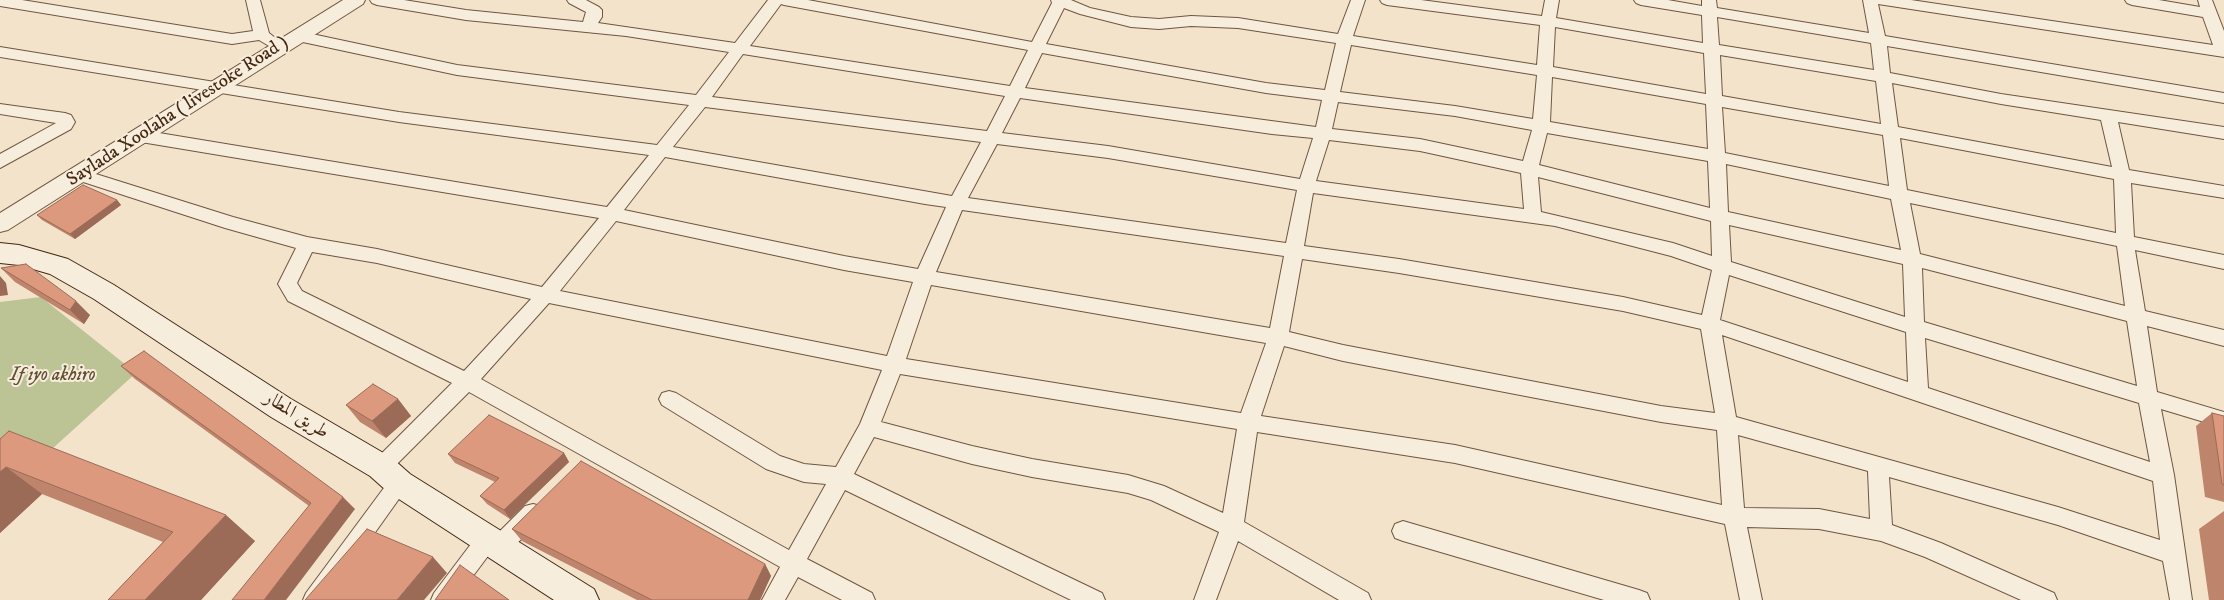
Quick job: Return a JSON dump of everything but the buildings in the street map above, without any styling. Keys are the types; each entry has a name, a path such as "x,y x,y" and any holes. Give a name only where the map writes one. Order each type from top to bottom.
{"main road":[{"name":"طريق المطار","path":"0,253 19,255 59,266 104,292 281,408 494,542 562,595"}],"street":[{"path":"253,0 262,35 279,47"},
{"name":"Saylada Xoolaha ( livestoke Road )","path":"0,224 356,0"},
{"path":"377,0 466,15 626,31 1014,92 1272,128 1420,145 1529,168 1720,217 1912,259 2224,338"},
{"path":"574,0 594,10 594,17 588,27"},
{"path":"314,600 390,475 466,381 546,295 662,151 776,0"},
{"path":"784,0 1037,48 1248,84 1455,111 1718,157 2224,262"},
{"path":"773,600 869,427 894,365 924,277 957,202 992,137 1060,0 1085,10 1131,22 1159,24 1192,21 1238,23 1714,99 2122,175 2224,192"},
{"path":"1205,600 1232,527 1248,422 1278,337 1306,186 1323,133 1344,40 1358,0"},
{"path":"1387,0 1587,27 1710,50 1883,77 2001,99 2224,133"},
{"path":"1534,217 1529,168 1541,126 1548,22 1552,0"},
{"path":"1641,0 1709,6 1878,40 2224,98"},
{"path":"1870,0 1878,40 1899,194 1912,259 1918,394"},
{"path":"1880,0 2224,50 2207,6 2132,0"},
{"path":"0,1 232,40 262,35"},
{"path":"1709,6 1722,266 1710,324 1727,423 1734,517 1751,600"},
{"path":"298,36 457,70 1108,152 1306,186 1555,220 1664,248 2224,420"},
{"path":"0,62 8,53 399,118 662,151 957,202 1399,266 1623,304 1710,324 2163,475"},
{"path":"0,109 65,120 67,122 65,125 0,162"},
{"path":"2108,115 2122,175 2125,242 2148,396 2163,475 2181,600"},
{"path":"141,136 611,214 844,263 1278,337 1343,353 1661,414 1727,423 2058,516 2173,554"},
{"path":"80,175 231,223 307,244 377,256 546,295 894,365 1455,454 1734,517 1819,519 1881,531 1933,550 2046,600"},
{"path":"307,244 287,284 295,296 466,381 588,460 864,600"},
{"path":"669,399 773,463 804,473 840,477 1094,600"},
{"path":"869,427 972,455 1032,468 1128,484 1156,493 1232,527 1360,600"},
{"path":"1878,466 1881,531"},
{"path":"442,600 494,542 547,500"},
{"path":"1403,531 1640,600"}],"green space":[{"name":"If iyo akhiro","path":"41,297 136,373 0,496 0,302"}]}
